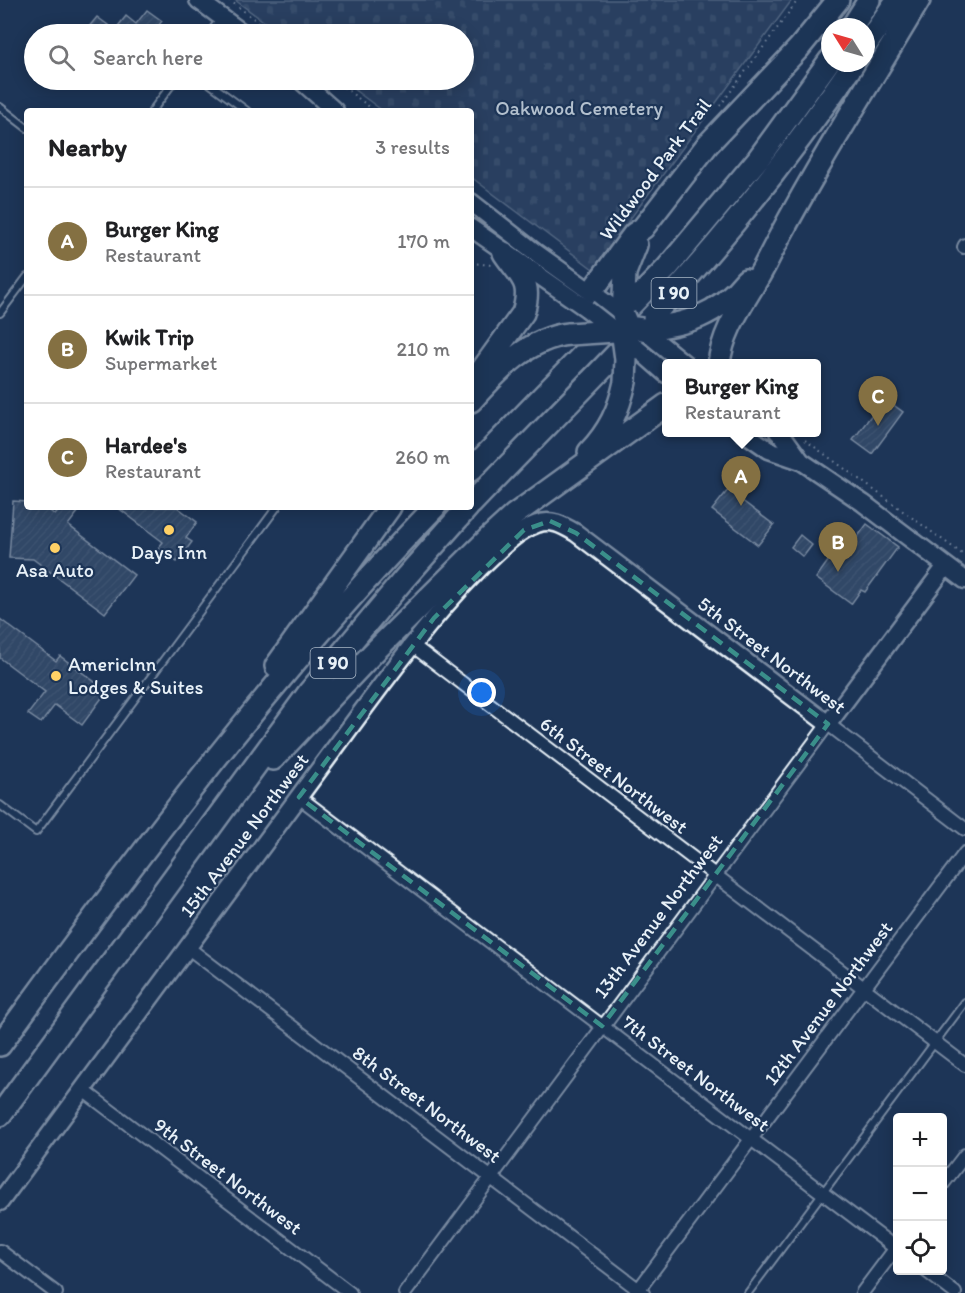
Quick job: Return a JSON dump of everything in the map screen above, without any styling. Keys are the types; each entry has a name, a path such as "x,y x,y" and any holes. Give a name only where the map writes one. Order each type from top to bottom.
{"highway":[{"path":"546,492 554,478 588,453 606,432 620,403 625,382 626,359 625,273 643,228 708,144 791,56 837,0"},
{"path":"858,18 869,0"},
{"path":"875,32 897,0"},
{"path":"720,359 724,337 742,303 919,0"},
{"name":"I 90","path":"474,468 667,268 758,159 821,72"},
{"name":"I 90","path":"474,502 686,280 763,188 848,72"},
{"path":"626,329 634,234 643,228"},
{"path":"474,397 521,353 548,339 568,334 681,324 700,318 728,300 772,250"},
{"path":"474,381 523,313 526,302 527,289 521,276 504,253"},
{"path":"210,828 372,654 457,568 514,515 662,408"},
{"path":"199,777 388,510"},
{"name":"I 90","path":"0,1045 106,899 199,777 344,606 432,510"},
{"name":"I 90","path":"0,1115 282,728 331,665 466,510"}],"street":[{"path":"198,0 230,24"},
{"path":"311,90 332,108"},
{"path":"474,204 536,252 626,329"},
{"path":"474,230 504,253 678,359"},
{"path":"751,437 770,450 801,461 863,503 965,580"},
{"path":"784,437 801,461"},
{"name":"15th Avenue Northwest","path":"0,1202 412,645 460,589 508,542 539,523 550,521"},
{"name":"5th Street Northwest","path":"550,521 576,533 965,829"},
{"name":"13th Avenue Northwest","path":"405,1293 946,566"},
{"name":"6th Street Northwest","path":"412,645 965,1065"},
{"name":"7th Street Northwest","path":"299,797 893,1245"},
{"name":"12th Avenue Northwest","path":"640,1292 751,1139 965,853"},
{"name":"8th Street Northwest","path":"187,947 640,1292"},
{"name":"9th Street Northwest","path":"83,1090 350,1293"},
{"path":"947,1178 965,1155"},
{"path":"0,1251 56,1293"},
{"path":"862,1293 893,1253"},
{"path":"932,1275 955,1293"}],"lane":[{"path":"217,24 222,18"},
{"path":"154,108 168,90"},
{"path":"219,90 243,108"},
{"path":"0,107 24,126"},
{"path":"0,313 24,281"},
{"path":"0,805 36,832 275,510"},
{"path":"748,1293 965,1002"}],"path":[{"path":"229,0 261,24"},
{"name":"Wildwood Park Trail","path":"718,109 798,0"},
{"path":"347,90 371,108"},
{"path":"803,439 965,556"}],"highlighted area":[{"path":"550,521 576,533 828,724 602,1026 299,797 434,618 524,530"}],"green space":[{"name":"Oakwood Cemetery","path":"235,0 792,0 593,269 474,179 474,108 379,108 355,90 474,90 474,24 267,24"}],"building":[{"path":"147,10 162,21 160,24 136,24"},
{"path":"126,16 136,24 120,24"},
{"path":"97,17 107,24 91,24"},
{"path":"884,398 903,412 872,454 853,440"},
{"path":"728,490 774,525 758,545 712,510"},
{"name":"Asa Auto","path":"13,501 24,502 24,510 49,510 55,515 59,510 76,510 78,512 68,525 134,575 105,613 33,559 9,558"},
{"name":"Days Inn","path":"121,510 181,510 197,522 186,538 192,542 177,562 158,548 163,542"},
{"path":"867,524 898,547 865,592 861,590 851,604 816,578 836,550 844,555"},
{"path":"800,535 812,545 803,557 791,547"},
{"name":"AmericInn Lodges & Suites","path":"0,619 56,661 60,656 107,691 82,725 55,705 41,723 28,714 45,692 0,658"}],"place":[{"name":"Hardee's","path":"878,426"},
{"name":"Burger King","path":"741,506"},
{"name":"Days Inn","path":"169,530"},
{"name":"Asa Auto","path":"55,548"},
{"name":"Kwik Trip","path":"838,572"},
{"name":"AmericInn Lodges & Suites","path":"56,676"}]}
